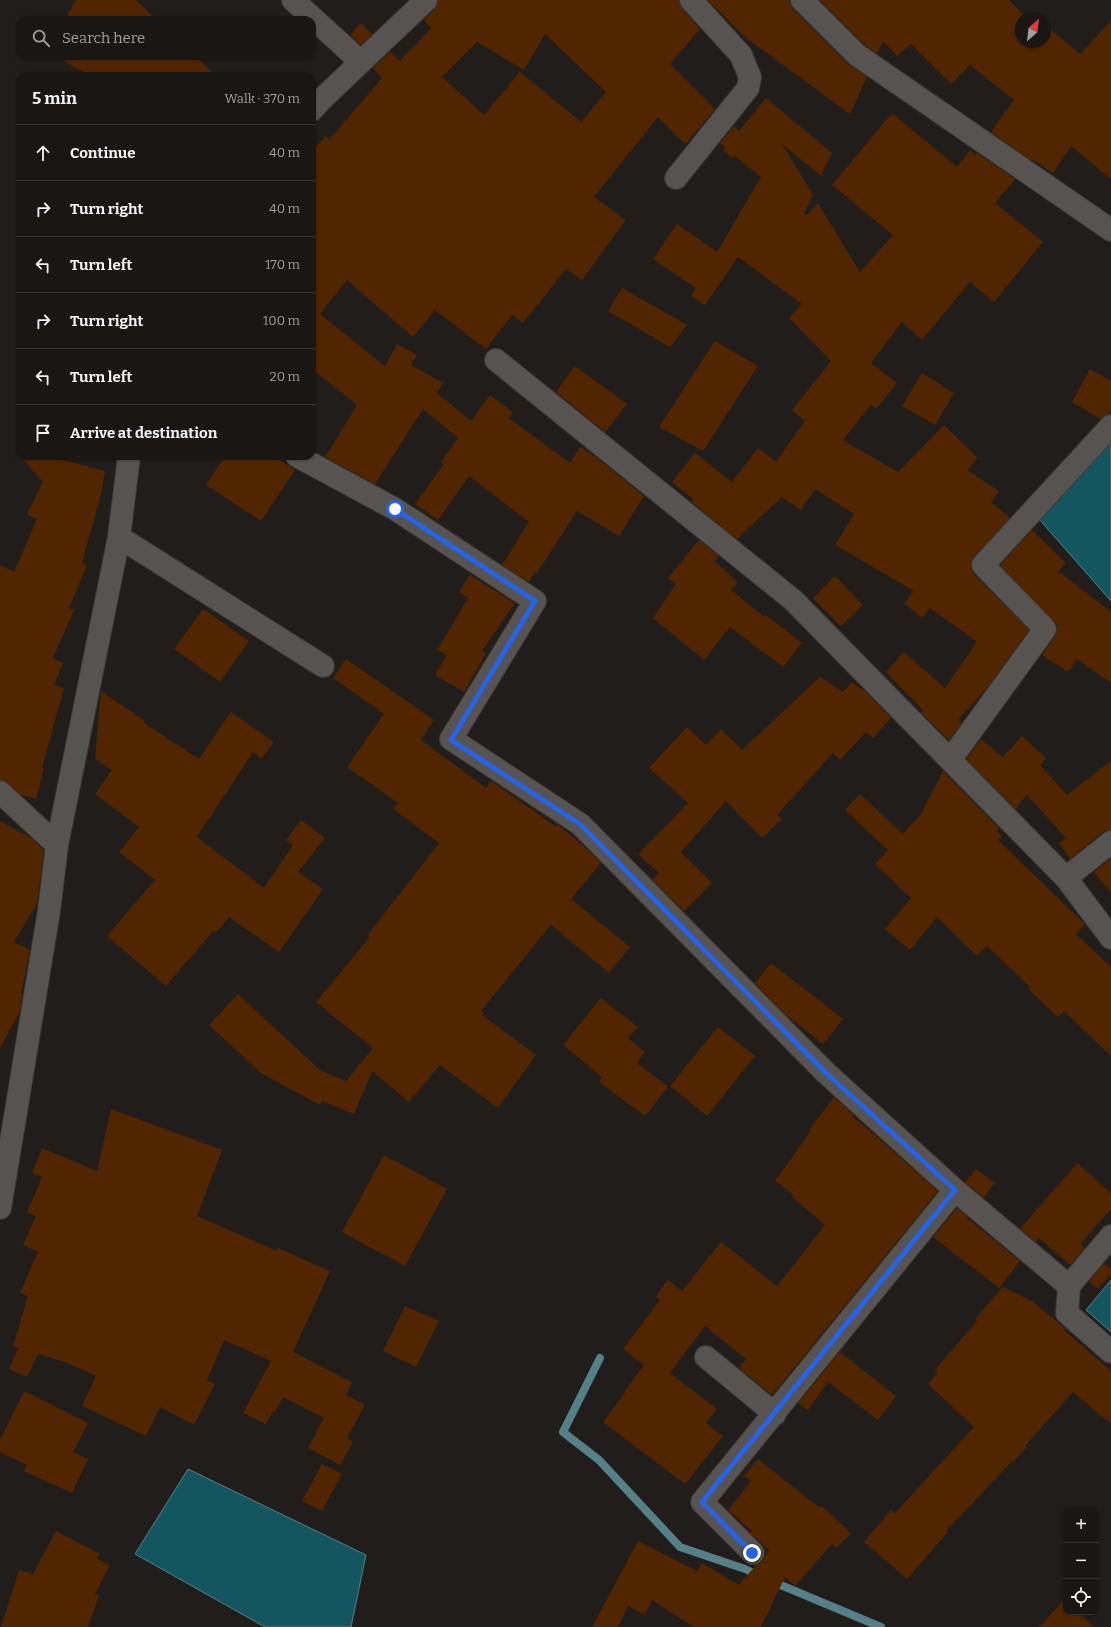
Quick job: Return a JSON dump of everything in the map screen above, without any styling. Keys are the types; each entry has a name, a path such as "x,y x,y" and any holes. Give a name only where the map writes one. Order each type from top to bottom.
{"street":[{"path":"293,0 310,16"},
{"path":"316,106 426,0"},
{"path":"676,178 748,88 750,77 741,55 691,0"},
{"path":"802,0 856,55 1111,230"},
{"path":"316,21 360,62"},
{"path":"496,360 793,600 1066,878 1111,938"},
{"path":"950,760 1045,629 983,566 1111,426"},
{"path":"0,1208 4,1155 48,919 58,845 119,537 129,460"},
{"path":"304,460 395,509 535,601 451,740 580,824 825,1072 955,1190 1069,1286"},
{"path":"119,537 323,666"},
{"path":"0,792 58,845"},
{"path":"1066,878 1111,842"},
{"path":"752,1553 702,1502 775,1414 955,1190"},
{"path":"1111,1236 1069,1286 1067,1313 1111,1352"},
{"path":"706,1357 775,1414"}],"water":[{"path":"1111,443 1111,601 1039,519"},
{"path":"1111,1280 1111,1332 1086,1310"},
{"path":"188,1469 366,1555 351,1627 265,1627 135,1554"}],"building":[{"path":"76,0 136,0 153,16 68,16 67,15"},
{"path":"438,0 679,0 682,8 700,29 670,64 715,109 685,144 658,117 594,197 626,220 582,280 566,269 523,323 512,315 486,349 435,310 413,337 347,280 320,314 385,366 397,344 417,355 411,365 443,383 437,393 471,421 490,395 513,412 509,418 570,463 580,447 597,458 644,496 619,536 577,511 537,573 535,572 529,582 502,565 529,522 469,476 438,520 415,504 444,464 441,462 458,438 423,409 375,484 325,457 357,405 316,372 316,147 326,136 329,140 382,78 373,68 390,52 400,61 431,28 424,19 435,9","holes":["545,34 606,92 581,122 520,72 484,115 442,77 477,42 524,70"]},
{"path":"708,0 790,0 793,9 848,64 867,77 850,114 745,37"},
{"path":"820,0 1009,0 1021,12 1015,12 1015,48 1051,48 1051,30 1080,54 1111,21 1111,179 1071,146 1053,173 1032,159 1031,160 991,132 1014,100 970,65 951,84 911,44 897,56 883,41 877,54 865,45"},
{"path":"361,23 372,34 361,45 350,35"},
{"path":"63,60 199,60 212,72 83,72"},
{"path":"766,98 832,153 821,176 782,144 813,195 804,214 807,215 818,203 860,272 893,235 832,185 892,113 957,167 970,150 975,155 977,153 1015,179 995,203 1043,242 994,302 970,282 922,340 902,322 871,363 897,383 876,409 871,405 843,440 898,472 944,425 978,458 967,470 999,491 991,502 1010,518 974,557 971,562 971,568 974,574 1029,630 988,687 958,720 962,723 949,740 921,713 923,710 886,672 904,652 945,688 977,642 930,608 922,618 904,603 914,591 835,545 854,514 815,489 801,510 782,497 737,539 692,502 694,500 672,482 695,453 732,482 758,448 776,462 805,421 792,410 831,361 789,318 802,304 738,257 705,305 691,296 696,288 653,259 677,224 717,252 761,177 735,156 732,158 723,150 725,147 720,143 734,126 739,131"},
{"path":"622,288 687,325 670,347 608,311"},
{"path":"715,341 758,366 703,451 659,427"},
{"path":"575,366 627,404 605,432 556,392"},
{"path":"1090,369 1111,381 1111,409 1108,414 1101,419 1072,402"},
{"path":"922,373 954,393 935,425 902,406"},
{"path":"24,460 63,460 105,471 101,494 82,563 87,565 69,608 74,610 53,658 63,663 54,685 64,688 42,768 44,769 36,799 21,795 8,783 0,780 0,565 14,572 37,519 27,514 43,482"},
{"path":"222,460 280,460 295,470 261,521 206,485"},
{"path":"1032,530 1066,563 1058,571 1111,612 1111,683 1077,659 1068,672 1042,655 1055,636 1057,625 1000,565"},
{"path":"699,540 719,556 714,561 738,582 731,590 764,617 766,615 802,643 783,667 730,627 704,660 653,618 676,584 668,578"},
{"path":"470,575 515,603 482,651 486,653 464,692 435,675 447,655 437,650 468,598 459,592"},
{"path":"835,576 863,605 841,626 813,598"},
{"path":"203,609 249,641 220,682 174,649"},
{"path":"346,659 434,720 421,740 486,788 491,781 555,826 557,824 586,848 601,863 571,899 630,947 609,973 551,925 481,1011 484,1013 482,1015 536,1055 498,1108 440,1065 409,1102 372,1071 354,1114 322,1101 320,1105 261,1073 209,1025 238,994 320,1070 346,1081 373,1048 316,1002 370,937 367,936 439,843 393,809 398,803 347,767 384,714 333,678"},
{"path":"820,677 843,692 852,682 867,693 891,718 873,738 866,732 840,760 833,753 777,815 782,819 762,838 726,801 681,852 712,883 684,911 652,880 659,873 638,854 688,803 649,768 687,727 706,745 721,729 742,750"},
{"path":"101,691 145,721 144,723 199,759 231,712 274,742 261,759 253,752 197,837 264,888 293,845 286,840 301,820 325,838 298,872 323,889 279,952 229,917 216,933 213,931 166,986 107,936 155,880 119,852 139,827 95,794 112,770 95,759"},
{"path":"1022,736 1046,758 1040,765 1067,795 1111,761 1111,830 1103,832 1070,859 1059,843 1066,838 1027,795 1015,809 966,759 981,739 1003,757"},
{"path":"943,771 999,828 997,831 1002,836 998,840 1085,924 1076,934 1111,967 1111,1056 1064,1011 1058,1017 1028,989 1030,987 987,946 977,956 937,917 910,950 885,929 911,898 875,864 888,850 845,810 860,794 903,834 921,814"},
{"path":"0,821 30,837 44,850 37,904 14,942 30,950 21,994 23,994 19,1013 0,1048"},
{"path":"1111,858 1111,893 1094,872"},
{"path":"771,963 843,1019 823,1044 786,1015 755,983"},
{"path":"601,998 638,1027 628,1038 645,1052 637,1063 668,1087 645,1116 599,1082 602,1077 563,1045"},
{"path":"718,1027 755,1056 707,1116 670,1086"},
{"path":"834,1097 854,1115 852,1116 938,1191 772,1395 739,1368 746,1359 705,1326 670,1373 717,1409 706,1423 723,1436 685,1484 603,1422 644,1365 623,1349 660,1300 656,1296 668,1280 682,1291 721,1242 777,1286 825,1225 792,1197 794,1195 775,1181 811,1131 809,1130"},
{"path":"111,1109 222,1150 197,1216 277,1251 278,1248 330,1271 293,1352 352,1382 346,1395 365,1405 347,1438 353,1442 340,1465 308,1448 324,1418 283,1397 275,1412 273,1411 266,1424 243,1413 271,1361 224,1340 207,1380 215,1384 194,1425 160,1407 146,1436 82,1406 96,1376 65,1362 38,1354 27,1377 9,1369 18,1348 13,1346 28,1296 20,1293 38,1252 23,1245 36,1216 27,1212 42,1177 32,1173 42,1148 97,1171"},
{"path":"384,1155 447,1189 405,1266 342,1232"},
{"path":"1077,1163 1111,1193 1111,1209 1080,1244 1085,1248 1070,1265 1039,1238 1036,1242 1020,1229"},
{"path":"976,1169 995,1183 983,1198 965,1182"},
{"path":"957,1208 968,1217 967,1218 1020,1261 999,1288 933,1237"},
{"path":"1104,1263 1111,1269 1111,1274 1098,1289 1089,1282"},
{"path":"1003,1287 1032,1301 1066,1329 1064,1330 1111,1371 1111,1424 1073,1392 1025,1446 1027,1447 946,1531 948,1532 907,1579 864,1542 891,1510 895,1513 974,1427 928,1384 938,1372 935,1370 977,1321 975,1319"},
{"path":"405,1306 439,1321 416,1367 383,1351"},
{"path":"840,1352 896,1396 878,1420 828,1382 808,1410 798,1403"},
{"path":"24,1391 88,1423 73,1452 88,1459 72,1493 24,1471 27,1465 0,1452 0,1440"},
{"path":"758,1459 820,1508 822,1506 851,1533 837,1548 832,1544 795,1586 785,1577 761,1627 694,1627 652,1600 645,1615 628,1606 618,1627 592,1627 638,1541 697,1571 702,1563 739,1585 756,1565 762,1562 769,1550 750,1533 752,1531 728,1510 751,1481 744,1476"},
{"path":"322,1464 342,1474 322,1511 302,1501"},
{"path":"56,1531 100,1554 97,1559 110,1565 95,1594 99,1595 88,1627 1,1627 19,1570 33,1574"},
{"path":"1063,1601 1063,1615 1081,1615 1094,1627 1039,1627"}],"waterway":[{"path":"600,1358 563,1432 599,1460 680,1547 745,1569 760,1576"},
{"path":"771,1581 881,1627"}],"route":[{"path":"395,509 535,601 451,740 580,824 825,1072 955,1190 775,1414 702,1502 752,1553"}]}
